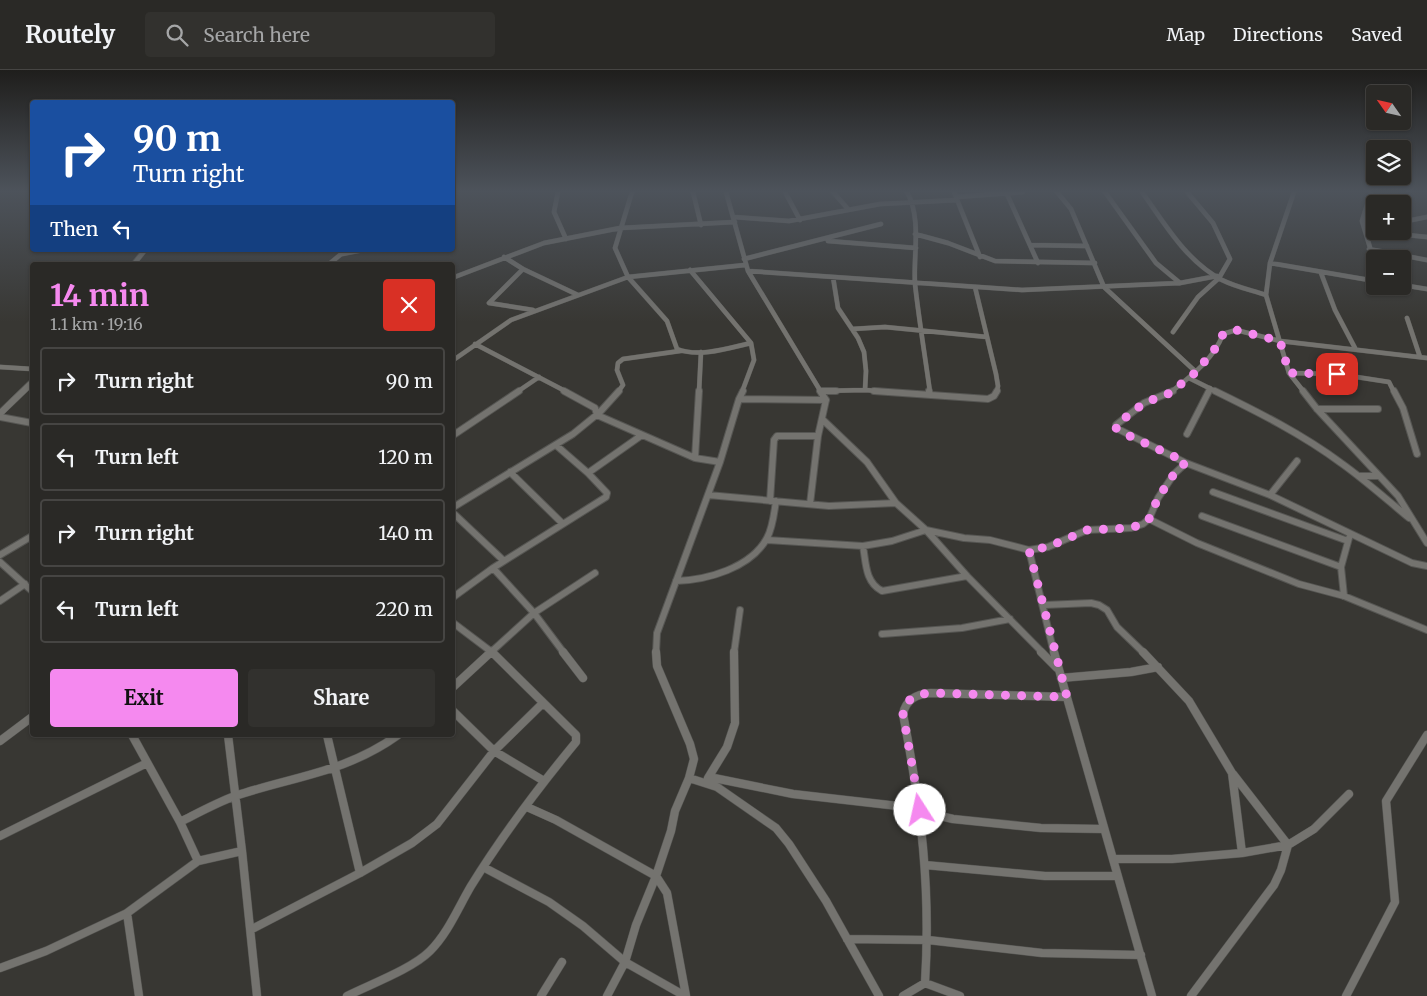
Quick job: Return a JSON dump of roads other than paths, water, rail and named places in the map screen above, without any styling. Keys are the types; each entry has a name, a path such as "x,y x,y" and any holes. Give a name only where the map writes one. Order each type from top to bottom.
{"street":[{"path":"564,235 566,239"},
{"path":"455,277 544,243 585,235"},
{"path":"618,235 615,248 628,277 667,321 677,349 680,351"},
{"path":"738,235 746,268 826,400 818,436 810,504"},
{"path":"744,259 840,235"},
{"path":"915,235 915,282 930,395"},
{"path":"919,235 994,261 1095,263"},
{"path":"974,235 980,257"},
{"path":"1026,235 1038,263"},
{"path":"1082,235 1104,287 1122,308 1196,372"},
{"path":"1136,235 1156,264 1180,283"},
{"path":"1173,235 1198,264 1218,277 1266,295"},
{"path":"1174,332 1198,298 1218,277 1230,259 1221,235"},
{"path":"1280,235 1270,263 1266,295 1289,373 1317,409 1398,496 1427,543"},
{"path":"1366,235 1369,249 1427,260"},
{"path":"1411,235 1427,237"},
{"path":"822,240 916,248"},
{"path":"1030,245 1087,246"},
{"path":"331,262 344,252"},
{"path":"341,254 352,252"},
{"path":"504,257 523,269 578,295"},
{"path":"1270,263 1366,280"},
{"path":"455,359 510,320 535,310 628,277 690,270 746,268 832,277 1022,290 1180,283 1218,277"},
{"path":"523,269 489,303 535,310"},
{"path":"608,996 625,962 636,925 656,876 671,831 675,811 689,778 694,759 690,744 657,666 654,647 754,360 751,343 690,270"},
{"path":"1321,273 1335,310 1355,348"},
{"path":"832,277 836,304 840,314 859,339 866,357 865,390"},
{"path":"1411,286 1427,289"},
{"path":"821,391 865,390 993,397 997,393 998,386 991,348 975,287"},
{"path":"1406,318 1420,357"},
{"path":"852,330 885,328 987,337"},
{"path":"1427,358 1355,348 1280,341 1236,330 1223,334 1218,345 1189,378 1170,393 1144,403 1116,425 1116,428 1186,462 1270,495 1412,563 1427,566"},
{"path":"455,508 510,472 557,446 597,415 623,384 617,370 618,363 623,359 680,351 701,352 751,343"},
{"path":"475,344 584,400 595,408 597,415"},
{"path":"695,458 701,352"},
{"path":"0,366 30,369"},
{"path":"1289,373 1337,374 1383,379 1389,382 1403,408 1417,454"},
{"path":"455,434 539,377"},
{"path":"1189,378 1270,419 1359,476 1412,520"},
{"path":"0,413 30,384"},
{"path":"1187,434 1210,388"},
{"path":"739,399 826,400"},
{"path":"1317,409 1378,409"},
{"path":"597,415 695,458 720,462"},
{"path":"0,417 30,423"},
{"path":"822,419 867,462 896,503 926,530 967,576 1058,669"},
{"path":"588,473 642,435"},
{"path":"676,581 704,578 735,566 760,548 767,540 773,501 774,440 777,436 818,436"},
{"path":"455,596 493,568 607,495 588,473 557,446"},
{"path":"1270,495 1297,461"},
{"path":"767,540 863,546 892,541 926,530 964,538 990,540 1029,550 1048,547 1087,530 1130,528 1143,524 1149,519 1158,498 1174,474 1186,462"},
{"path":"510,472 562,523"},
{"path":"1359,476 1379,476"},
{"path":"1213,492 1348,541"},
{"path":"708,494 810,504 860,506 896,503"},
{"path":"455,513 504,561"},
{"path":"1202,516 1341,567"},
{"path":"1149,519 1197,543 1299,584 1344,596 1427,630"},
{"path":"1344,596 1341,567 1350,534"},
{"path":"0,554 30,537"},
{"path":"863,546 872,586 882,590 967,576"},
{"path":"1029,550 1044,605 1058,669 1152,996"},
{"path":"0,562 30,590"},
{"path":"493,568 534,613 583,678"},
{"path":"455,685 534,613 596,574"},
{"path":"0,601 25,584"},
{"path":"1044,605 1092,603 1107,610 1117,627 1158,666 1189,701 1232,773 1288,845"},
{"path":"708,779 727,747 735,723 734,647 740,610"},
{"path":"882,634 952,632 1010,619"},
{"path":"349,996 413,963 429,952 440,940 471,886 544,781 577,739 491,651 455,624"},
{"path":"1061,678 1131,672 1158,666"},
{"path":"925,983 928,940 926,865 920,810 903,714 904,706 909,700 919,694 931,693 1067,697"},
{"path":"252,929 360,874 412,844 437,824 494,751 543,703"},
{"path":"455,713 494,751 544,781"},
{"path":"0,741 30,719"},
{"path":"1346,996 1395,902 1386,801 1427,735"},
{"path":"133,737 180,822 198,861"},
{"path":"228,737 252,929 257,996"},
{"path":"327,737 360,874"},
{"path":"180,822 235,796 334,769 369,756 395,737"},
{"path":"0,836 148,763"},
{"path":"1232,773 1242,853"},
{"path":"689,778 708,779 793,794 898,806 953,819 1041,828 1104,830"},
{"path":"708,779 776,828 789,844 847,939 878,996"},
{"path":"1112,859 1172,858 1242,853 1288,845 1314,829 1349,794"},
{"path":"527,807 556,820 656,876 667,893 686,996"},
{"path":"1191,996 1274,886 1282,870 1288,845"},
{"path":"0,968 46,952 127,912 198,861 242,851"},
{"path":"926,865 1050,876 1090,878 1117,876"},
{"path":"484,868 549,902 583,926 625,962 686,996"},
{"path":"127,912 139,996"},
{"path":"847,939 928,940 1042,953 1141,955"},
{"path":"541,996 562,962"},
{"path":"903,996 925,983"},
{"path":"925,983 960,996"}]}
